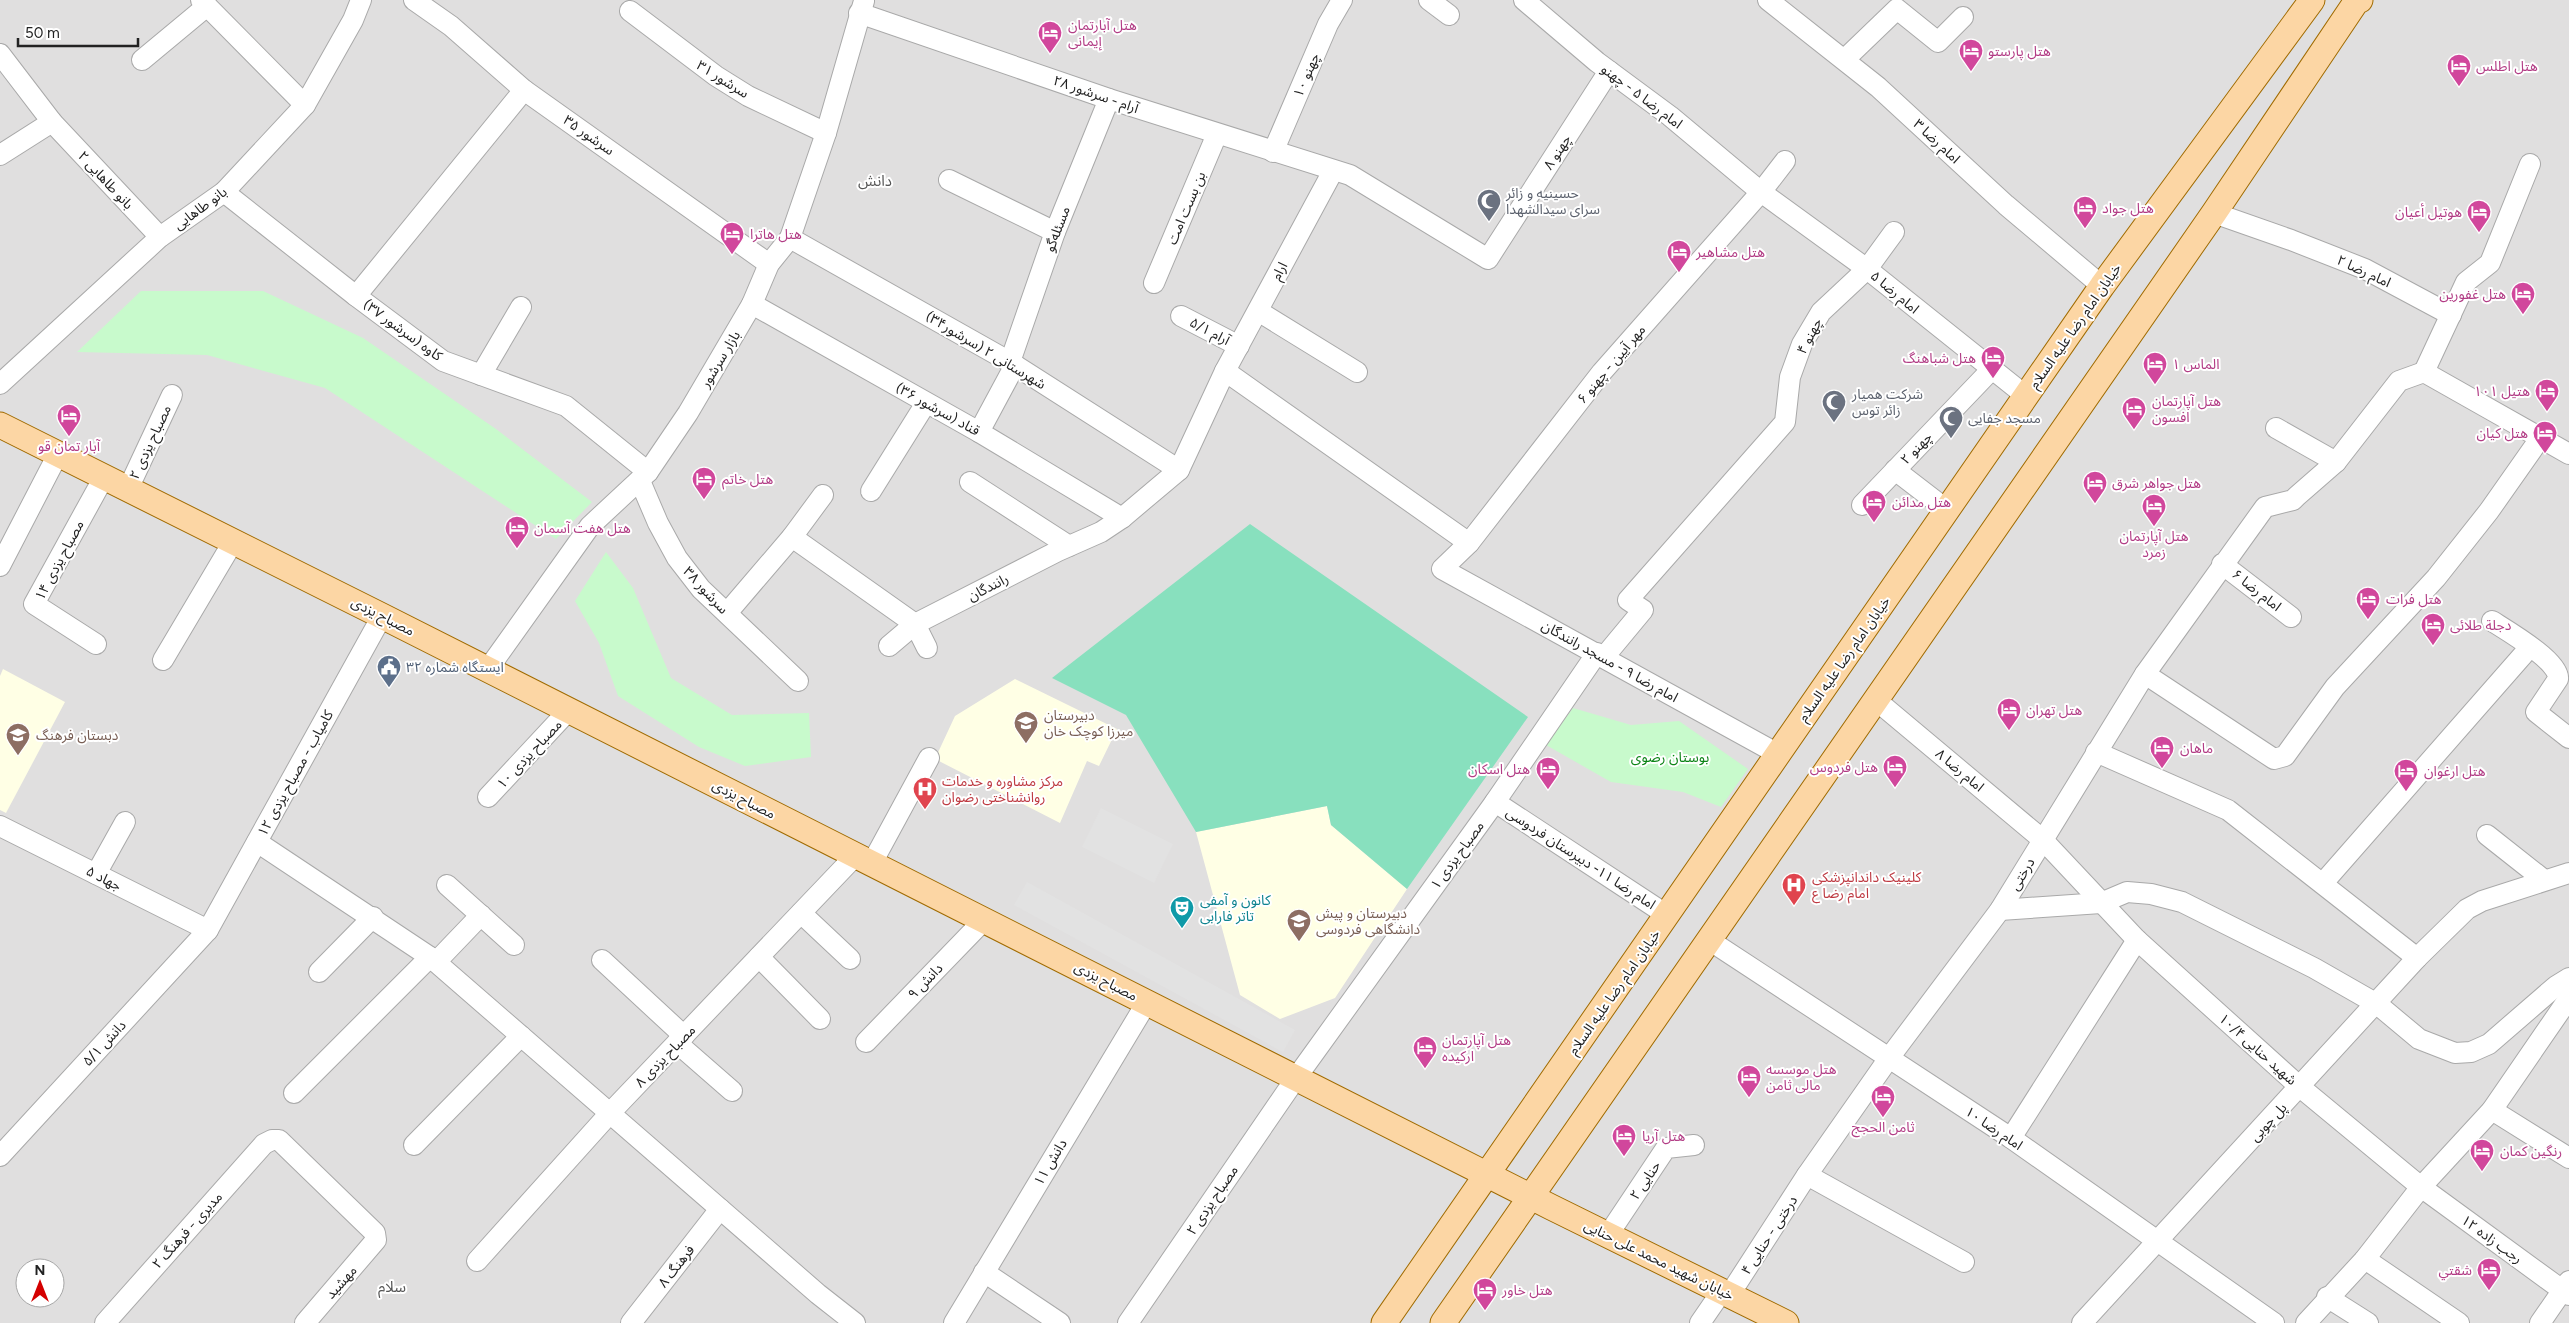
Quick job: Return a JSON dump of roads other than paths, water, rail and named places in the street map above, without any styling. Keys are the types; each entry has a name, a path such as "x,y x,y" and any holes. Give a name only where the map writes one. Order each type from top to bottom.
{"main road":[{"name":"خیابان امام رضا علیه السلام","path":"1384,1323 2102,286 2312,0"},
{"path":"1443,1323 1877,701 2358,1"},
{"name":"مصباح یزدی","path":"0,426 488,669 1487,1174"},
{"name":"خیابان شهید محمد علی حنایی","path":"1487,1174 1608,1236 1786,1323"}],"street":[{"name":"بانو طاهایی","path":"0,384 160,237 224,192 305,105 353,20 361,0"},
{"name":"سرشور ۳۵","path":"414,0 451,26 524,90 769,264"},
{"name":"چهنو ۱۰","path":"1273,152 1328,24 1342,0"},
{"path":"1430,0 1449,15"},
{"name":"امام رضا ۵ - چهنو","path":"1524,0 1609,71 1670,116 1761,192"},
{"name":"امام رضا ۳","path":"1768,0 1845,59 1926,129 2006,205 2102,286"},
{"path":"142,60 204,3 305,105"},
{"name":"آرام - سرشور ۲۸","path":"862,6 1109,99 1350,175 1488,259"},
{"name":"بازار سرشور","path":"488,669 590,526 644,476 688,413 752,304 769,264 790,238 826,133 862,6"},
{"path":"1845,59 1896,9 1938,42 1964,18"},
{"name":"سرشور ۳۱","path":"630,11 716,76 748,96 826,133"},
{"name":"بانو طاهایی ۲","path":"0,54 52,122 160,237"},
{"name":"چهنو ۸","path":"1488,259 1609,71"},
{"path":"356,296 524,90"},
{"name":"مسئله‌گو","path":"979,432 1012,364 1055,232 1109,99"},
{"path":"0,155 52,122"},
{"name":"بن بست امت","path":"1154,283 1217,134"},
{"name":"مهر آیین - چهنو ۶","path":"1442,569 1469,543 1602,372 1761,192 1785,161"},
{"path":"2530,164 2490,263 2466,282 2424,372 2569,454"},
{"name":"ارام","path":"1225,372 1333,171"},
{"path":"949,180 1055,232"},
{"name":"کاوه (سرشور ۳۷)","path":"224,192 442,361 566,406 644,476"},
{"name":"امام رضا ۵","path":"1761,192 1867,269 2026,396"},
{"name":"امام رضا ۲","path":"2214,213 2292,240 2365,269 2451,314"},
{"name":"چهنو ۴","path":"1785,422 1790,377 1802,344 1822,312 1867,269 1894,232"},
{"name":"شهرستانی ۲ (سرشور۳۴)","path":"790,238 1012,364 1179,470"},
{"name":"قناد (سرشور ۳۶)","path":"752,304 979,432 1122,518"},
{"path":"481,375 521,307"},
{"path":"1258,311 1357,372"},
{"name":"آرام ۵/۱","path":"1181,316 1239,346"},
{"name":"چهنو ۲","path":"1862,505 1992,369"},
{"path":"1225,372 1469,543"},
{"name":"رانندگان","path":"889,646 915,624 1069,546 1101,532 1122,518 1179,470 1225,372"},
{"name":"درختی","path":"1807,1175 1889,1058 2000,910 2144,674 2265,507 2293,500 2336,462 2399,381 2424,372"},
{"name":"مصباح یزدی ۲","path":"128,489 172,395"},
{"path":"871,491 926,403"},
{"name":"مصباح یزدی ۱","path":"1296,1078 1601,655 1643,610 1628,600 1785,422"},
{"path":"2276,428 2336,462"},
{"path":"2144,674 2274,759 2286,756 2335,687 2436,578 2490,511 2541,437"},
{"path":"0,566 58,454"},
{"path":"1895,470 1947,510"},
{"name":"سرشور ۳۸","path":"644,476 658,523 676,558 701,589 798,682"},
{"name":"مصباح یزدی ۱۴","path":"96,644 34,604 104,477"},
{"path":"970,482 1069,546"},
{"path":"726,613 792,537 823,496"},
{"path":"792,537 915,624 927,648"},
{"path":"163,660 233,542"},
{"name":"امام رضا ۶","path":"2222,564 2291,617"},
{"name":"امام رضا ۹ - مسجد رانندگان","path":"1442,569 1778,754"},
{"name":"کامیاب - مصباح یزدی ۱۲","path":"208,930 382,616"},
{"path":"2492,620 2544,656 2559,674 2536,712 2569,738"},
{"path":"2323,883 2530,647"},
{"name":"امام رضا ۸","path":"1877,701 2043,840 2101,903"},
{"name":"مصباح یزدی ۱۰","path":"488,797 569,710"},
{"path":"2096,752 2228,810 2416,958 2467,909 2482,901 2569,873"},
{"name":"مصباح یزدی ۸","path":"478,1261 610,1113 801,913 864,859 929,758"},
{"name":"امام رضا ۱۱- دبیرستان فردوسی","path":"1495,802 1667,915"},
{"path":"96,874 125,822"},
{"name":"جهاد ۵","path":"0,826 208,930"},
{"path":"2487,835 2544,880"},
{"path":"256,842 373,917 433,960 818,1294 855,1323"},
{"path":"447,885 514,945"},
{"path":"2000,910 2101,903 2127,892 2151,894 2182,902 2314,968 2377,1004 2419,1039 2455,1053 2471,1052 2489,1044 2556,986 2569,978"},
{"name":"شهید حنایی ۱۰/۴","path":"2101,903 2137,940 2300,1087 2422,1187"},
{"path":"801,913 850,959"},
{"path":"294,1093 481,915"},
{"path":"318,972 373,917"},
{"name":"دانش ۹","path":"866,1042 984,920"},
{"name":"دانش ۵/۱","path":"0,1156 208,930"},
{"name":"امام رضا ۱۰","path":"1709,940 2011,1138 2274,1323"},
{"path":"2011,1138 2137,940"},
{"path":"759,957 820,1019"},
{"name":"پل چوبی","path":"2082,1323 2377,1004 2416,958"},
{"path":"602,960 732,1091"},
{"path":"2306,1323 2365,1258 2422,1187 2492,1110 2563,1022 2569,998"},
{"name":"دانش ۱۱","path":"954,1323 1147,1002"},
{"path":"414,1145 521,1036"},
{"name":"مصباح یزدی ۲","path":"1128,1323 1296,1078"},
{"path":"2492,1110 2569,1158"},
{"name":"مدیری - فرهنگ ۲","path":"105,1323 264,1144 272,1140 280,1140 375,1233 376,1240"},
{"name":"حنایی ۲","path":"1608,1236 1666,1148 1694,1145"},
{"path":"1807,1175 1964,1262"},
{"name":"درختی - حنایی ۴","path":"1700,1323 1726,1293 1807,1175"},
{"name":"رجب زاده ۱۲","path":"2422,1187 2567,1289"},
{"name":"فرهنگ ۸","path":"632,1323 720,1209"},
{"name":"مهشید","path":"305,1323 376,1240"},
{"path":"2365,1258 2459,1323"},
{"path":"984,1272 1060,1323"},
{"path":"2540,1323 2567,1289"},
{"path":"2327,1298 2368,1323"}],"place":[{"name":"هتل آبارتمان إیمانی","path":"1050,54"},
{"name":"هتل پارستو","path":"1971,72"},
{"name":"هتل اطلس","path":"2459,87"},
{"name":"حسینیه و زائر سرای سیدالشهدا","path":"1489,222"},
{"name":"هتل جواد","path":"2085,229"},
{"name":"هوتیل أعیان","path":"2479,233"},
{"name":"هتل هاترا","path":"732,255"},
{"name":"هتل مشاهیر","path":"1679,273"},
{"name":"هتل غفورین","path":"2523,315"},
{"name":"هتل شباهنگ","path":"1993,379"},
{"name":"الماس ۱","path":"2155,385"},
{"name":"هتیل ۱۰۱","path":"2547,412"},
{"name":"شرکت همیار زائر توس","path":"1834,423"},
{"name":"هتل آپارتمان افسون","path":"2134,430"},
{"name":"آبار تمان قو","path":"69,437"},
{"name":"مسجد جفایی","path":"1951,439"},
{"name":"هتل کیان","path":"2545,454"},
{"name":"هتل خاتم","path":"704,500"},
{"name":"هتل جواهر شرق","path":"2095,504"},
{"name":"هتل مدائن","path":"1874,523"},
{"name":"هتل آپارتمان زمرد","path":"2154,527"},
{"name":"هتل هفت آسمان","path":"517,549"},
{"name":"هتل فرات","path":"2368,620"},
{"name":"دجلة طلائی","path":"2433,646"},
{"name":"ایستگاه شماره ۳۲","path":"389,688"},
{"name":"هتل تهران","path":"2009,731"},
{"name":"دبیرستان میرزا کوچک خان","path":"1026,744"},
{"name":"دبستان فرهنگ","path":"18,756"},
{"name":"ماهان","path":"2162,769"},
{"name":"هتل فردوس","path":"1895,788"},
{"name":"هتل اسکان","path":"1548,790"},
{"name":"هتل ارغوان","path":"2406,792"},
{"name":"مرکز مشاوره و خدمات روانشناختی رضوان","path":"925,810"},
{"name":"کلینیک داندانپزشکى امام رضا ع","path":"1794,906"},
{"name":"کانون و آمفی تاتر فارابی","path":"1182,929"},
{"name":"دبیرستان و پیش دانشگاهی فردوسی","path":"1299,942"},
{"name":"هتل آپارتمان ارکیده","path":"1425,1069"},
{"name":"هتل موسسه مالی ثامن","path":"1749,1098"},
{"name":"ثامن الحجج","path":"1883,1118"},
{"name":"هتل آریا","path":"1624,1157"},
{"name":"رنگین کمان","path":"2482,1172"},
{"name":"شقتي","path":"2489,1291"},
{"name":"هتل خاور","path":"1485,1311"}],"district":[{"name":"دانش","path":"875,181"},
{"name":"سلام","path":"392,1287"}],"park label":[{"name":"بوستان رضوی","path":"1670,757"}]}
